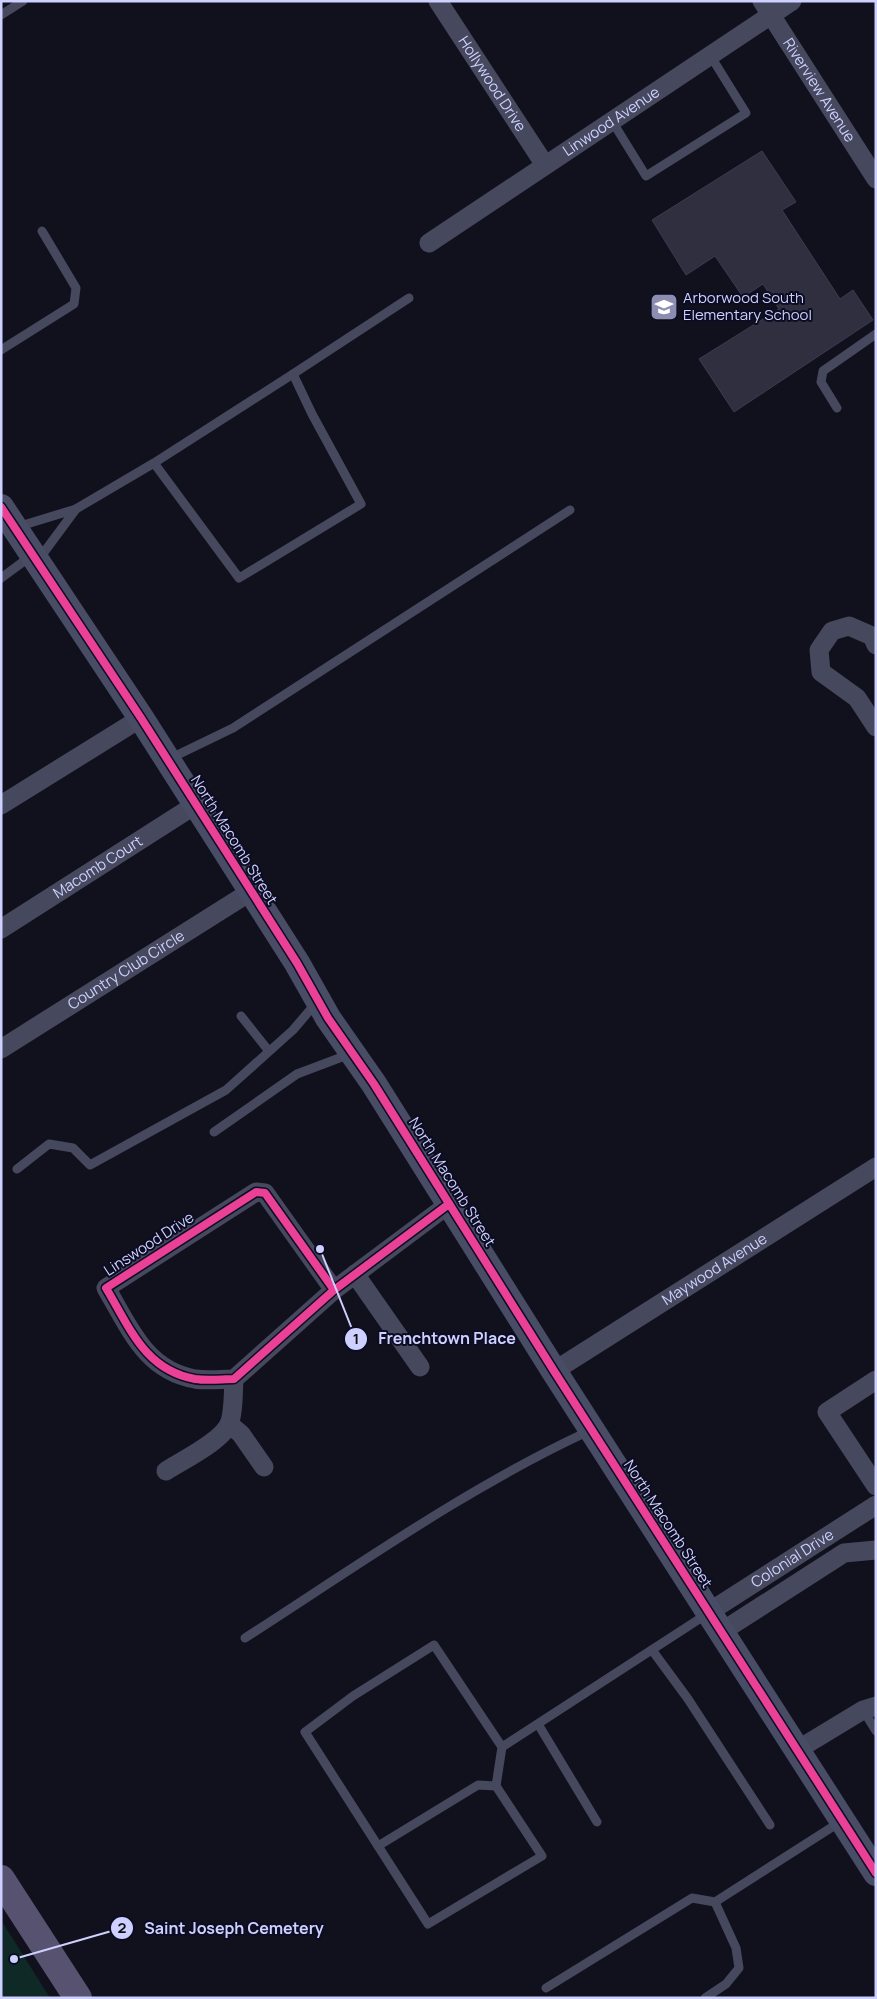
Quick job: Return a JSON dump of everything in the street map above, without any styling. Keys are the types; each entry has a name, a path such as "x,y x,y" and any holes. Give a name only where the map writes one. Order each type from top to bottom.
{"main road":[{"path":"1,1879 78,1998"}],"street":[{"name":"Hollywood Drive","path":"438,1 544,166"},
{"name":"Linwood Avenue","path":"429,243 710,55 766,8 792,1"},
{"name":"Riverview Avenue","path":"766,8 876,179"},
{"name":"North Macomb Street","path":"8,517 141,718 250,892 297,963 318,1001 450,1204 554,1371 876,1873"},
{"path":"876,645 872,636 849,626 832,631 819,650 821,672 857,698 876,727"},
{"path":"1,805 141,718"},
{"name":"Macomb Court","path":"1,929 195,805"},
{"name":"Country Club Circle","path":"1,1048 250,892"},
{"name":"Maywood Avenue","path":"554,1371 876,1167"},
{"name":"Linswood Drive","path":"234,1379 198,1380 178,1375 159,1366 145,1352 106,1288 256,1192 265,1193 271,1200 334,1290"},
{"path":"166,1471 222,1435 229,1424 234,1379 334,1290 450,1204"},
{"path":"355,1274 420,1367"},
{"path":"876,1380 827,1412 876,1486"},
{"path":"229,1424 241,1434 264,1467"},
{"name":"Colonial Drive","path":"715,1622 876,1505"},
{"name":"Colonial Drive","path":"715,1622 844,1553 876,1550"},
{"path":"797,1750 869,1708"}],"lane":[{"path":"1,15 23,1"},
{"path":"612,121 646,176 746,113 710,55"},
{"path":"1,350 74,304 76,288 42,231"},
{"path":"1,578 35,558 76,509 154,463 409,298"},
{"path":"837,408 821,382 824,371 876,334"},
{"path":"154,463 239,578 361,504 312,414 293,374"},
{"path":"8,517 76,509"},
{"path":"167,760 233,728 570,510"},
{"path":"17,1169 49,1144 74,1148 90,1165 226,1090 268,1050 293,1030 318,1001"},
{"path":"241,1016 268,1050"},
{"path":"214,1132 297,1074 352,1053"},
{"path":"245,1638 492,1480 540,1454 592,1430"},
{"path":"502,1748 652,1650 715,1622"},
{"path":"434,1644 502,1748 496,1786 542,1856 428,1924 305,1732 353,1696 434,1644"},
{"path":"652,1650 688,1699 770,1825"},
{"path":"869,1708 876,1731"},
{"path":"538,1724 597,1822"},
{"path":"378,1846 478,1785 496,1786"},
{"path":"546,1988 692,1898 714,1902 842,1820"},
{"path":"704,1998 726,1984 739,1968 736,1948 714,1902"}],"green space":[{"path":"1,1920 50,1998 1,1998"}],"building":[{"path":"762,151 796,202 782,210 840,299 853,290 873,320 734,412 699,359 779,309 763,284 743,297 715,256 686,275 652,220"}],"cycle path":[{"path":"1,507 141,718 297,963 328,1018 374,1084 554,1371 876,1873"},
{"path":"334,1290 265,1193 256,1192 106,1288 141,1345 163,1367 195,1379 234,1379 334,1290 449,1204"}],"place":[{"name":"Arborwood South Elementary School","path":"664,307"},
{"name":"Frenchtown Place","path":"320,1249"},
{"name":"Saint Joseph Cemetery","path":"14,1959"}]}
